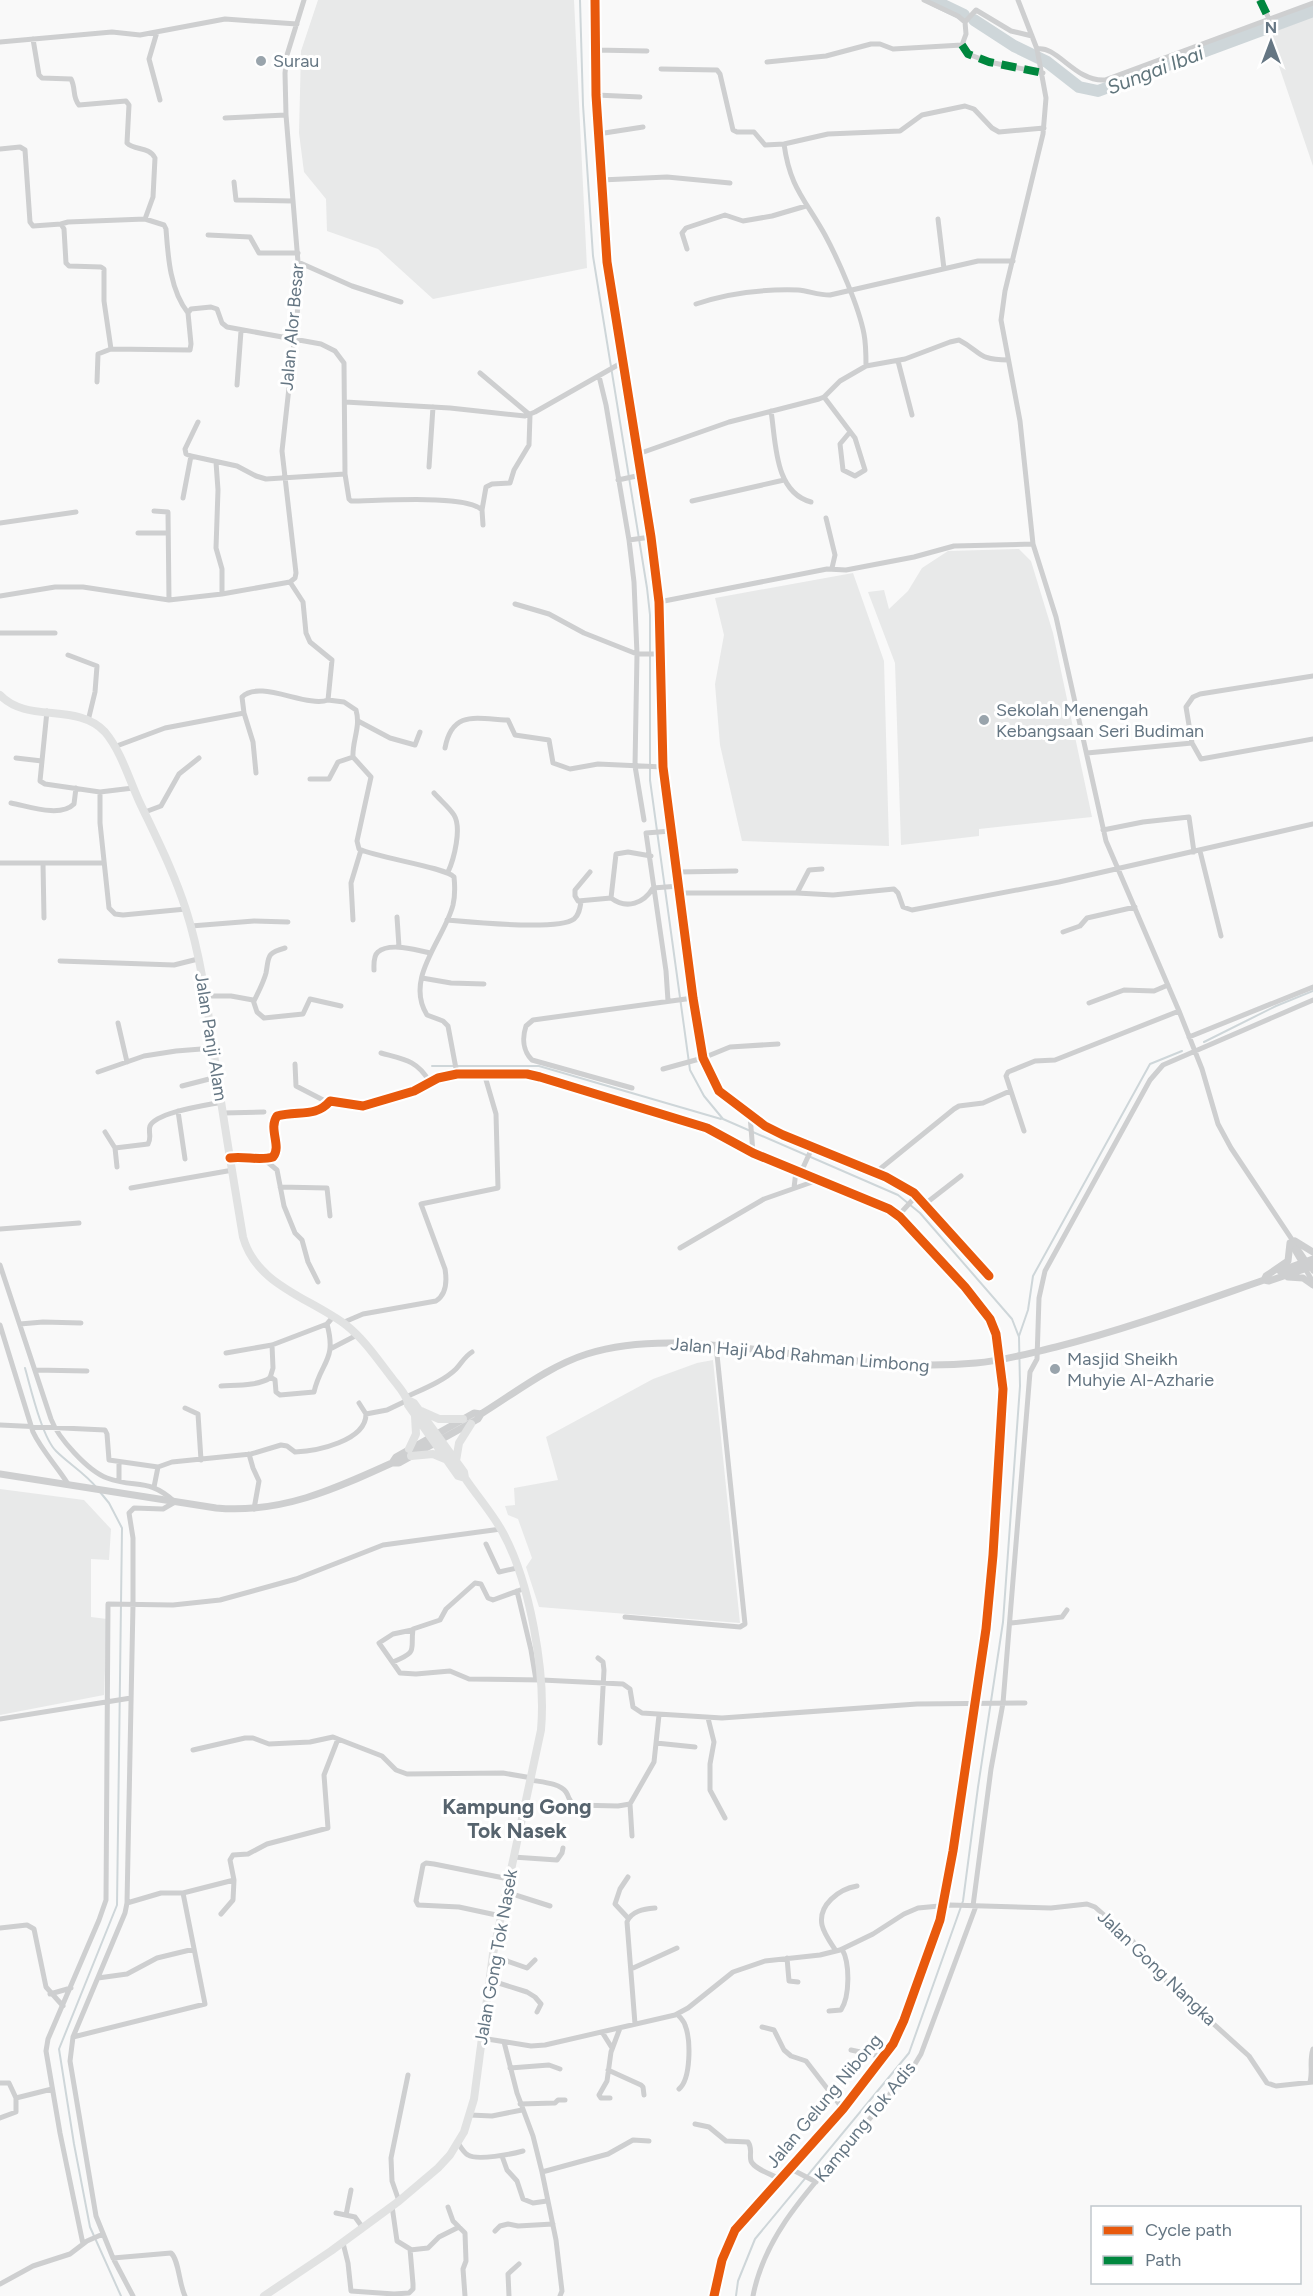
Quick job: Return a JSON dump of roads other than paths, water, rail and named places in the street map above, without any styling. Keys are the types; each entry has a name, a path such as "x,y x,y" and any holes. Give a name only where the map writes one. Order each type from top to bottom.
{"main road":[{"name":"Jalan Panji Alam","path":"0,695 18,707 63,714 88,721 101,729 114,747 175,879 186,909 198,959 214,1048 243,1237 252,1260 273,1280 333,1317 357,1335 407,1399 414,1403 417,1413 435,1439"},
{"path":"446,1460 433,1454 410,1453 416,1434 417,1413 439,1419 462,1419"},
{"path":"456,1461 459,1443 471,1424"},
{"path":"435,1439 458,1476 465,1478"},
{"name":"Jalan Gong Tok Nasek","path":"264,2296 343,2243 438,2168 458,2143 470,2115 493,1956 541,1730 543,1702 535,1636 520,1590 517,1568 501,1529 465,1478 464,1472 456,1461 435,1439"}],"street":[{"name":"Jalan Alor Besar","path":"290,582 295,578 296,573 282,450 294,339 298,253 286,115 285,73 287,55 304,0"},
{"path":"595,0 596,95 607,262 620,364 638,454 639,476 659,602 660,767 677,872 676,886 680,893 690,999 703,1058 719,1090 750,1117 812,1149 899,1184 925,1204 989,1276"},
{"path":"924,0 958,16 965,22 966,34 962,45"},
{"path":"1018,0 1037,49 1047,98 1044,128 1005,291 1001,320 1020,421 1033,544 1056,616 1102,830 1195,1051 1218,1124 1291,1241 1309,1265 1313,1284"},
{"path":"1260,0 1269,19"},
{"path":"1037,49 1047,50 1087,78 1095,81 1105,80 1313,3"},
{"path":"965,22 976,10 1011,31 1032,36"},
{"path":"0,42 112,32 140,35 225,19 297,24"},
{"path":"157,32 149,59 160,100"},
{"path":"33,39 39,75 42,78 70,79 73,84 74,99 79,105 126,102 129,105 127,135 129,145 149,150 155,158 153,197 145,219"},
{"path":"767,62 826,56 871,44 880,44 893,49 962,45"},
{"path":"962,45 968,54 989,62 1043,73"},
{"path":"595,50 647,51"},
{"path":"661,69 717,70 735,132 754,132 765,145 784,144 828,134 900,131 922,116 965,106 974,109 999,132 1044,128"},
{"path":"596,95 640,97"},
{"path":"225,118 286,115"},
{"path":"598,134 644,127"},
{"path":"784,144 791,178 832,248 848,289 864,333 866,366"},
{"path":"0,149 20,147 25,150 30,222 33,226 68,222 145,219 159,222 166,228 169,264 179,300 188,313 190,350 111,349 100,351 97,356 97,382"},
{"path":"601,180 667,177 730,183"},
{"path":"234,182 234,197 241,202 293,201"},
{"path":"687,249 682,233 686,228 725,215 743,221 772,216 806,206"},
{"path":"938,219 944,269"},
{"path":"61,224 64,229 66,263 69,266 104,269 104,301 111,349"},
{"path":"208,235 250,237 259,253 298,253"},
{"path":"696,304 752,292 804,290 825,295 984,261 1013,261"},
{"path":"298,262 352,286 401,302"},
{"path":"188,313 191,309 210,307 217,309 226,327 321,344 335,351 344,363 345,474 348,496 351,501 431,499 475,504 482,510"},
{"path":"237,385 241,331"},
{"path":"638,454 729,422 824,397 834,385 866,366 898,361 950,342 959,340 978,354 990,359 1008,360"},
{"path":"898,361 912,415"},
{"path":"345,402 530,415 620,364"},
{"path":"480,373 530,415"},
{"path":"602,375 630,539 639,655 635,766 644,820"},
{"path":"824,397 859,444 865,468 863,473 855,476 843,470 839,447 850,432"},
{"path":"429,467 433,407"},
{"path":"771,411 784,480 798,497 811,502"},
{"path":"483,525 482,510 486,487 492,484 510,483 514,470 529,445 530,415"},
{"path":"198,422 185,449 186,453 191,456 237,466 266,479 345,474"},
{"path":"183,498 191,456"},
{"path":"216,462 218,490 216,548 222,569 222,594"},
{"path":"620,479 639,476"},
{"path":"692,501 784,480"},
{"path":"154,511 168,512 169,600"},
{"path":"0,523 76,512"},
{"path":"826,518 835,555 832,568"},
{"path":"138,533 168,533"},
{"path":"630,539 649,538"},
{"path":"659,602 832,568 846,570 954,546 1033,544"},
{"path":"0,596 83,586 169,600 222,594 290,582 303,602 310,642 332,660 328,700"},
{"path":"515,604 549,614 584,633 639,655 658,654"},
{"path":"0,633 54,633"},
{"path":"68,655 97,666 95,692 88,721"},
{"path":"1313,676 1192,697 1186,707 1192,743 1201,759 1313,740"},
{"path":"256,773 253,742 244,713 242,697 248,693 272,692 312,702 328,700 344,702 354,708 358,721 353,757 371,777 357,841 361,850 351,883 353,920"},
{"path":"47,711 41,782 100,792 133,788"},
{"path":"114,747 165,728 244,713"},
{"path":"445,748 449,734 461,720 471,718 508,720 515,735 549,740 552,760 556,765 562,767 574,769 598,764 660,767"},
{"path":"358,721 395,741 416,744 420,732"},
{"path":"1087,753 1192,743"},
{"path":"310,779 328,779 338,762 353,757"},
{"path":"16,758 42,761"},
{"path":"145,812 161,806 179,774 199,758"},
{"path":"11,803 46,810 66,809 74,804 76,788"},
{"path":"100,792 100,824 107,903 111,912 123,915 186,909"},
{"path":"434,793 454,814 456,820 455,850 448,872"},
{"path":"1102,830 1143,822 1189,817 1221,936"},
{"path":"680,893 834,895 894,889 903,906 912,910 1118,868 1313,824"},
{"path":"669,831 646,833 670,1000"},
{"path":"361,850 448,872 454,877 454,897 447,920 430,953 420,989 425,1012 429,1018 443,1021 448,1026 456,1072"},
{"path":"611,898 616,854 628,852 651,856"},
{"path":"0,863 104,863"},
{"path":"43,863 44,918"},
{"path":"797,893 809,870 822,869"},
{"path":"677,872 736,871"},
{"path":"590,872 575,890 576,900 581,902 611,898 617,903 639,903 655,888 676,886"},
{"path":"447,920 532,925 565,923 572,921 577,915 581,902"},
{"path":"1063,932 1080,926 1088,918 1135,907"},
{"path":"397,917 399,947"},
{"path":"190,926 254,921 288,922"},
{"path":"374,970 374,959 378,951 399,947 430,953"},
{"path":"285,948 274,952 267,959 265,974 254,1001 257,1012 264,1018 303,1014 310,999 341,1006"},
{"path":"60,961 174,965 198,959"},
{"path":"422,978 451,983 484,984"},
{"path":"1089,1003 1124,990 1154,991 1168,985"},
{"path":"1189,1037 1313,987"},
{"path":"204,996 231,996 254,1001"},
{"path":"632,1088 610,1084 529,1058 524,1038 528,1023 533,1020 690,999"},
{"name":"Kampung Tok Adis","path":"753,2296 764,2256 814,2181 862,2129 921,2054 973,1906 991,1769 1003,1703 1030,1372 1037,1361 1034,1352 1039,1298 1045,1271 1150,1080 1162,1065 1313,1000"},
{"path":"1024,1131 1010,1091 1006,1076 1008,1072 1035,1061 1055,1060 1179,1011"},
{"path":"118,1023 127,1062"},
{"path":"663,1069 703,1058 730,1047 778,1044"},
{"path":"99,1072 144,1056 214,1048"},
{"path":"381,1053 416,1065 423,1070 429,1081"},
{"path":"265,1160 276,1153 273,1125 277,1116 317,1111 325,1108 327,1102 296,1086 295,1064"},
{"path":"560,1081 563,1070"},
{"name":"Jalan Gelung Nibong","path":"327,1102 363,1106 369,1102 414,1091 429,1081 456,1072 527,1074 607,1095 707,1128 798,1172 900,1214 990,1319 996,1334 1003,1389 993,1555 978,1702 940,1920 893,2044 793,2170 780,2179 730,2238 718,2274 714,2296"},
{"path":"342,1323 363,1314 436,1301 444,1293 446,1277 444,1269 421,1204 498,1188 496,1114 484,1073"},
{"path":"579,1087 583,1076"},
{"path":"182,1086 218,1077"},
{"path":"875,1173 954,1109 959,1106 982,1103 1010,1091"},
{"path":"114,1148 148,1144 150,1125 156,1119 222,1102"},
{"path":"178,1112 185,1159"},
{"path":"223,1113 264,1112"},
{"path":"750,1117 753,1151"},
{"path":"105,1132 114,1148 117,1167"},
{"path":"795,1188 798,1172 812,1149"},
{"path":"230,1158 250,1156 265,1160 277,1170 291,1223 302,1240 308,1262 318,1282"},
{"path":"131,1188 233,1170"},
{"path":"925,1204 961,1176"},
{"path":"680,1248 751,1206 818,1180"},
{"path":"280,1187 327,1188 330,1216"},
{"path":"900,1214 915,1197"},
{"path":"0,1228 79,1223"},
{"path":"1291,1241 1313,1252"},
{"path":"1266,1279 1288,1261 1291,1241"},
{"path":"0,1265 53,1428 93,1470 108,1478 154,1487 175,1502"},
{"path":"1266,1279 1309,1265"},
{"path":"1266,1279 1298,1276 1313,1284"},
{"name":"Jalan Haji Abd Rahman Limbong","path":"435,1439 471,1424 481,1414 558,1366 588,1354 628,1346 678,1343 716,1345 891,1365 939,1366 1000,1359 1109,1333 1266,1279"},
{"path":"226,1353 272,1345 327,1324 333,1317"},
{"path":"20,1324 81,1323"},
{"path":"270,1377 275,1380 276,1390 280,1395 313,1393 316,1379 322,1373 332,1348 327,1324"},
{"path":"0,1325 33,1427 42,1448 68,1484"},
{"path":"332,1348 357,1335"},
{"path":"221,1386 264,1381 270,1377 273,1368 272,1345"},
{"path":"625,1617 740,1627 745,1624 716,1345"},
{"path":"366,1414 387,1410 436,1384 458,1368 463,1359 472,1352"},
{"path":"35,1370 87,1371"},
{"path":"0,1425 105,1430 108,1459 119,1463 158,1467 172,1462 249,1455 281,1445 295,1452 325,1446 358,1434 363,1427 366,1414 359,1403"},
{"path":"185,1408 198,1414 201,1460"},
{"path":"0,1474 228,1509 279,1506 316,1496 392,1463 399,1463 410,1453 435,1439 462,1419 474,1413 481,1414"},
{"path":"249,1455 259,1481 254,1509"},
{"path":"119,1463 119,1480"},
{"path":"154,1487 158,1467"},
{"path":"133,2296 112,2258 96,2216 71,2071 70,2050 73,2037 125,1913 127,1903 133,1604 133,1538 130,1510 134,1508 163,1509 175,1502"},
{"path":"85,2243 46,2059 46,2044 106,1900 108,1604 173,1605 220,1600 296,1579 383,1545 501,1529"},
{"path":"486,1544 499,1572 517,1568"},
{"path":"520,1590 493,1600 488,1598 481,1584 475,1583 446,1609 439,1621 393,1634 379,1642 398,1672 404,1674 450,1671 467,1679 626,1685 630,1689 636,1710 642,1713 708,1718 978,1702 1025,1703"},
{"path":"1011,1623 1062,1617 1067,1610"},
{"path":"393,1662 407,1657 412,1651 414,1644 412,1630"},
{"path":"598,1658 604,1665 600,1743"},
{"path":"0,1719 131,1698"},
{"path":"632,1836 630,1804 653,1765 659,1714"},
{"path":"708,1718 714,1742 710,1760 710,1790 725,1818"},
{"path":"194,1750 245,1738 253,1738 269,1744 310,1742 333,1737 382,1756 396,1770 407,1774 503,1773 560,1787 565,1791 570,1802 575,1804 618,1806 630,1804"},
{"path":"221,1914 233,1900 234,1880 230,1860 233,1855 248,1854 267,1844 328,1828 324,1775 338,1739"},
{"path":"656,1743 695,1747"},
{"path":"513,1857 557,1860 563,1848"},
{"path":"501,1916 459,1907 418,1905 416,1901 423,1865 434,1864 509,1879"},
{"path":"628,1878 620,1889 615,1905 628,1918 635,2024"},
{"path":"127,1903 165,1893 183,1893 234,1880"},
{"path":"829,2011 842,2010 845,2003 848,1961 824,1931 822,1915 829,1900 845,1889 857,1886"},
{"path":"506,1892 550,1906"},
{"path":"73,2037 205,2004 183,1893"},
{"path":"481,2038 545,2045 677,2014 688,2008 733,1971 765,1961 820,1955 839,1950 873,1934 907,1912 918,1908 950,1905 973,1906"},
{"name":"Jalan Gong Nangka","path":"973,1906 1051,1908 1091,1905 1126,1934 1166,1980 1249,2056 1267,2083 1276,2086 1312,2082"},
{"path":"628,1918 637,1912 655,1908"},
{"path":"0,1928 27,1925 34,1929 46,1987 63,2006"},
{"path":"631,1970 677,1948"},
{"path":"98,1978 119,1977 157,1958 194,1949"},
{"path":"493,1956 527,1968 535,1960"},
{"path":"787,1958 789,1981 798,1982"},
{"path":"489,1980 535,1997 540,2004 537,2012"},
{"path":"50,1994 71,1988"},
{"path":"677,2014 686,2026 689,2055 688,2074 679,2089"},
{"path":"762,2027 774,2030 786,2052 809,2064 843,2109"},
{"path":"610,2098 601,2098 599,2094 606,2083 612,2048 620,2028"},
{"path":"602,2032 612,2048"},
{"path":"504,2042 521,2107 533,2136 542,2172 553,2224 561,2296"},
{"path":"1312,2082 1310,2058 1313,2049"},
{"path":"851,2050 884,2057"},
{"path":"510,2067 549,2065 560,2069"},
{"path":"608,2070 643,2087 644,2095"},
{"path":"408,2075 391,2158 397,2241 410,2250 428,2248 439,2237 459,2227"},
{"path":"0,2083 9,2083 16,2097 16,2112 0,2118"},
{"path":"16,2097 52,2089"},
{"path":"470,2115 492,2116 521,2107 565,2100"},
{"path":"695,2124 709,2127 726,2141 748,2142 752,2148 754,2165 780,2179"},
{"path":"542,2172 608,2154 633,2140 649,2141"},
{"path":"458,2143 468,2156 501,2156 523,2151"},
{"path":"501,2156 507,2170 517,2181 523,2199 533,2203 547,2201"},
{"path":"793,2170 814,2181"},
{"path":"346,2215 351,2190"},
{"path":"448,2207 453,2221 466,2235 466,2261 463,2269 465,2296"},
{"path":"336,2213 355,2217 363,2228"},
{"path":"495,2231 505,2224 518,2226 553,2224"},
{"path":"0,2284 33,2266 70,2254 85,2243 102,2235"},
{"path":"343,2243 348,2263 351,2294 409,2293 413,2289 410,2250"},
{"path":"112,2258 171,2253 175,2257 184,2296"},
{"path":"509,2296 508,2274 519,2264"}],"waterway":[{"path":"580,0 583,105 593,256 647,588 650,615 650,780 690,1070 704,1096 723,1119 898,1195 920,1213 1012,1319 1019,1337 1020,1386 1003,1622 963,1901 909,2053 755,2239 738,2281 736,2296"},
{"name":"Sungai Ibai","path":"933,0 964,15"},
{"name":"Sungai Ibai","path":"974,20 1014,46 1047,62 1079,87 1098,91 1313,11"},
{"path":"1204,1042 1276,1006 1313,991"},
{"path":"1019,1336 1028,1310 1033,1276 1150,1064 1182,1051"},
{"path":"432,1066 539,1066 721,1119"},
{"path":"25,1368 38,1412 51,1444 97,1488"},
{"path":"100,1492 109,1503 122,1528 117,1905 59,2049 90,2227 121,2296"}],"place":[{"name":"Surau","path":"261,61"},
{"name":"Sekolah Menengah Kebangsaan Seri Budiman","path":"984,720"},
{"name":"Masjid Sheikh Muhyie Al-Azharie","path":"1055,1369"}],"district":[{"name":"Kampung Gong Tok Nasek","path":"517,1819"}]}
